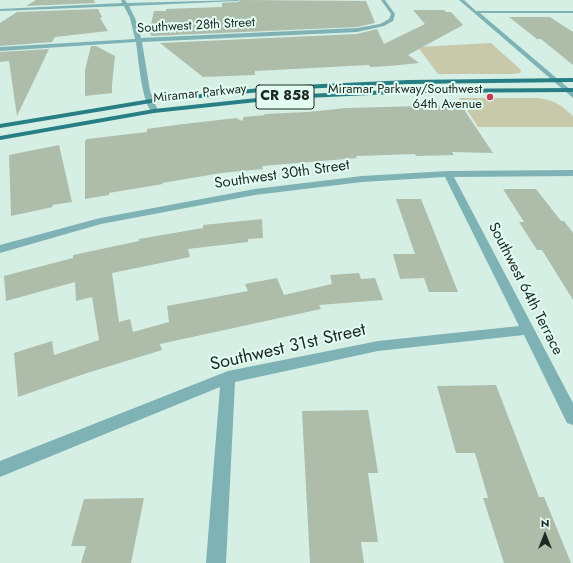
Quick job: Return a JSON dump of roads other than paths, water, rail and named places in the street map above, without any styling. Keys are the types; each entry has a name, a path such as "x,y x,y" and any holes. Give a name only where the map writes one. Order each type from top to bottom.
{"main road":[{"name":"Miramar Parkway","path":"0,126 151,101 280,88 338,84 408,82 573,80"},
{"name":"Miramar Parkway","path":"0,138 154,111 285,97 343,93 413,91 570,90"}],"street":[{"path":"122,0 128,5 139,40 146,90 154,111"},
{"path":"0,10 238,0"},
{"name":"Southwest 28th Street","path":"0,49 139,40 357,30 382,25 391,20 393,14 383,0"},
{"path":"461,0 555,80 570,90 573,96"},
{"path":"475,12 573,12"},
{"name":"Southwest 30th Street","path":"0,249 100,221 255,192 362,179 448,174 573,173"},
{"name":"Southwest 64th Terrace","path":"448,174 573,418"},
{"name":"Southwest 31st Street","path":"0,469 228,377 378,346 528,330"},
{"path":"216,563 228,377"}],"place":[{"name":"Miramar Parkway/Southwest 64th Avenue","path":"490,97"}]}
